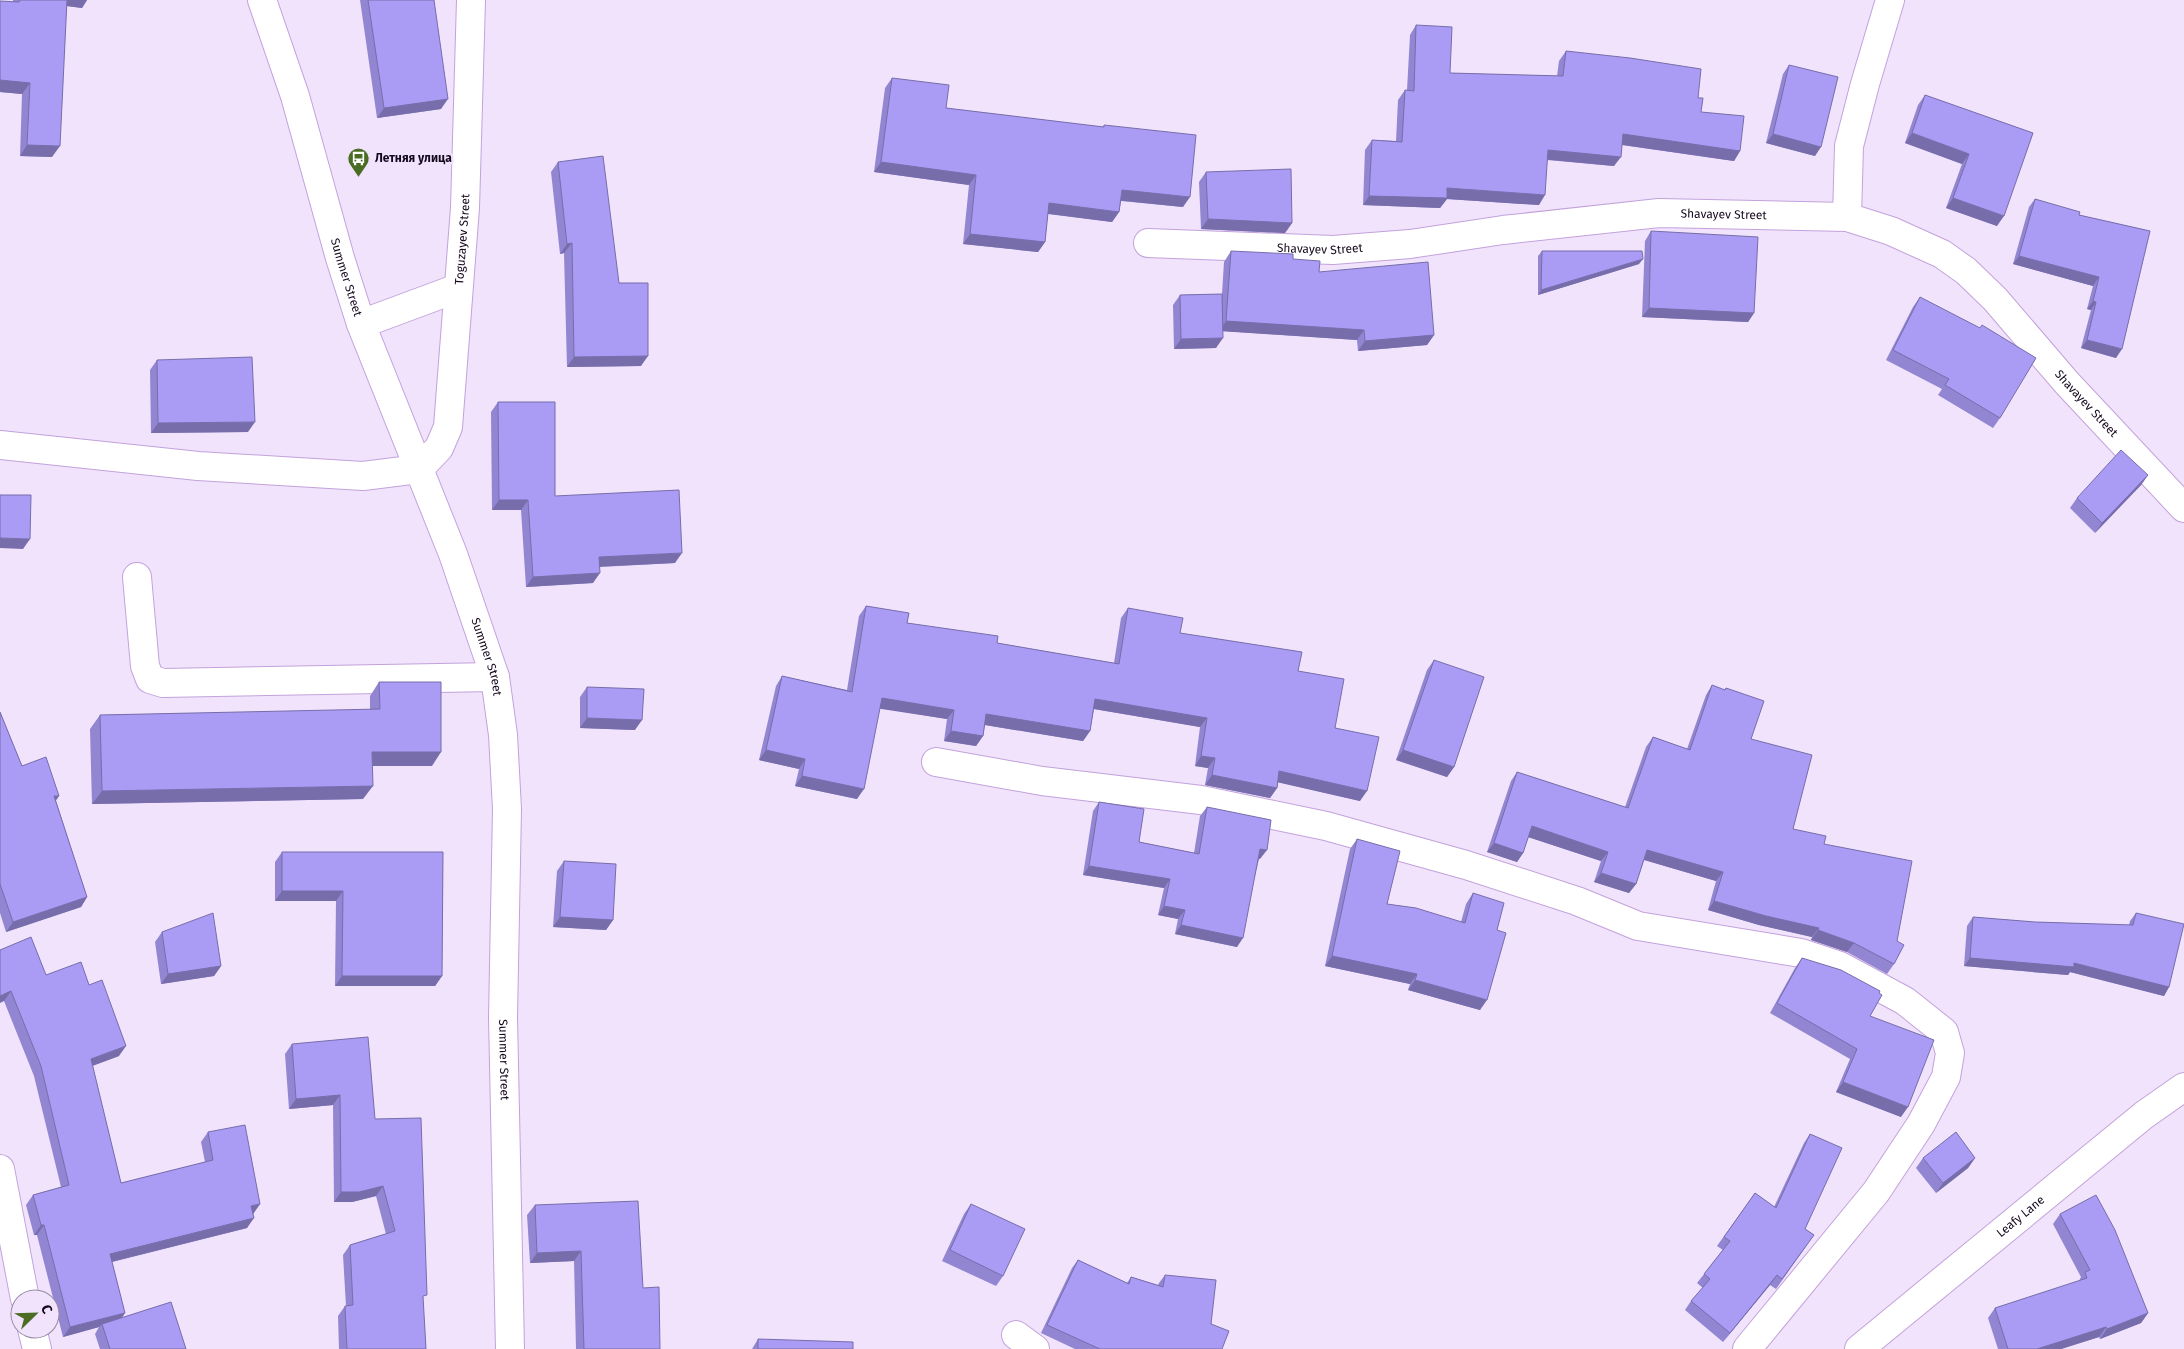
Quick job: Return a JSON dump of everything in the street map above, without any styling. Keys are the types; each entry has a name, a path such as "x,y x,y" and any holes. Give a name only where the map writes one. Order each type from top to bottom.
{"street":[{"name":"Summer Street","path":"262,0 295,96 340,258 361,324 453,554 495,678 503,734 507,809 503,1017 510,1349"},
{"name":"Toguzayev Street","path":"419,469 439,448 448,427 466,208 471,0"},
{"path":"1847,217 1849,146 1890,0"},
{"name":"Shavayev Street","path":"1148,243 1333,250 1410,244 1512,228 1659,213 1847,217 1891,231 1933,250 1966,271 1995,299 2067,383 2184,508"},
{"path":"361,324 458,288"},
{"path":"0,445 103,457 274,472 363,476 419,469"},
{"path":"137,577 146,666 150,680 163,683 495,678"},
{"path":"936,762 1042,781 1201,800 1326,826 1466,865 1576,901 1638,926 1801,953 1840,966 1905,1001 1944,1032 1950,1053 1946,1077 1921,1124 1876,1192 1747,1349"},
{"name":"Leafy Lane","path":"1859,1349 2144,1115 2184,1087"},
{"path":"0,1169 23,1289"}],"building":[{"path":"20,0 67,0 60,146 27,145 30,83 0,80 0,1 19,2"},
{"path":"368,0 434,0 448,99 384,108"},
{"path":"1416,25 1452,27 1450,73 1563,76 1566,51 1630,58 1701,69 1698,98 1703,98 1701,112 1744,116 1740,151 1623,134 1621,157 1548,150 1545,195 1447,188 1447,198 1369,196 1372,140 1402,142 1405,90 1414,91"},
{"path":"1789,65 1838,77 1821,147 1773,134"},
{"path":"892,78 949,85 946,108 1104,127 1104,125 1196,135 1190,197 1122,190 1119,212 1049,203 1045,242 970,234 976,175 881,162"},
{"path":"1925,95 2033,133 2004,216 1953,198 1969,154 1912,133"},
{"path":"603,156 619,283 648,283 648,356 574,357 572,243 567,244 558,162"},
{"path":"1291,169 1292,223 1208,219 1206,172"},
{"path":"2035,199 2080,212 2079,215 2150,231 2122,349 2087,340 2096,302 2093,301 2099,277 2019,256"},
{"path":"1651,231 1758,237 1754,313 1649,308"},
{"path":"1231,251 1293,254 1293,259 1320,261 1319,272 1428,262 1434,335 1365,341 1364,330 1226,321"},
{"path":"1542,251 1642,251 1643,259 1541,290"},
{"path":"1222,294 1223,338 1181,339 1180,295"},
{"path":"1920,297 1980,328 1982,325 2036,358 2000,418 1945,385 1949,379 1893,350"},
{"path":"252,357 255,422 158,423 157,360"},
{"path":"498,402 555,402 555,496 679,490 682,553 599,557 600,573 533,577 528,500 499,500"},
{"path":"2121,450 2148,475 2102,523 2077,498"},
{"path":"0,495 31,495 30,539 0,538"},
{"path":"866,606 909,613 907,623 998,636 997,643 1119,664 1128,608 1183,618 1180,633 1302,652 1298,671 1344,679 1335,728 1379,737 1367,791 1279,771 1277,788 1212,775 1215,758 1201,756 1207,718 1095,699 1090,731 986,714 983,736 951,731 954,710 882,698 864,789 802,776 805,759 766,750 782,676 852,692"},
{"path":"1434,660 1484,677 1454,767 1403,750"},
{"path":"379,682 441,682 441,752 372,752 373,786 102,791 100,715 380,709"},
{"path":"1712,685 1764,701 1751,739 1812,755 1793,829 1826,836 1824,844 1912,861 1897,941 1904,945 1894,964 1854,943 1818,930 1819,928 1766,916 1714,901 1723,872 1647,850 1636,884 1601,873 1608,852 1532,826 1523,853 1494,843 1517,772 1628,808 1653,737 1690,750"},
{"path":"587,687 644,689 642,720 587,718"},
{"path":"0,712 22,766 46,757 59,796 54,796 87,897 13,922 0,884"},
{"path":"1099,802 1144,809 1139,842 1199,854 1207,807 1271,820 1267,850 1260,849 1243,938 1181,925 1185,910 1164,906 1170,879 1089,866"},
{"path":"1357,839 1400,851 1387,904 1416,908 1465,923 1473,893 1504,903 1497,930 1506,933 1487,1000 1415,980 1417,974 1332,956"},
{"path":"282,852 443,852 442,976 342,976 343,891 282,891"},
{"path":"564,861 616,864 613,920 560,917"},
{"path":"213,913 221,966 168,974 162,932"},
{"path":"2136,913 2184,924 2169,987 2074,963 2074,967 1970,958 1973,917 2035,922 2133,925"},
{"path":"31,937 46,975 81,962 89,985 102,980 126,1046 91,1059 121,1183 213,1160 208,1132 245,1125 260,1204 251,1206 254,1218 110,1254 125,1313 70,1327 44,1225 41,1225 33,1195 69,1185 41,1066 11,991 0,996 0,950"},
{"path":"1802,958 1841,970 1880,991 1879,993 1882,995 1870,1016 1934,1040 1908,1107 1843,1082 1857,1049 1777,1003"},
{"path":"368,1037 375,1119 421,1118 427,1295 423,1296 426,1349 347,1349 345,1306 353,1305 350,1245 395,1231 383,1186 359,1192 341,1192 340,1095 296,1099 292,1044"},
{"path":"1956,1132 1975,1158 1943,1183 1923,1158"},
{"path":"1810,1134 1842,1148 1805,1229 1814,1235 1782,1279 1777,1275 1730,1333 1691,1301 1710,1279 1704,1274 1730,1241 1724,1237 1755,1193 1776,1208"},
{"path":"2096,1195 2115,1230 2148,1313 2107,1329 2106,1327 2037,1349 2008,1349 1995,1308 2087,1278 2085,1272 2090,1270 2060,1214"},
{"path":"638,1201 643,1288 659,1287 660,1349 584,1349 581,1251 537,1253 535,1205"},
{"path":"971,1204 1025,1229 1003,1276 950,1250"},
{"path":"1078,1260 1129,1284 1131,1277 1163,1287 1165,1275 1216,1280 1211,1324 1229,1331 1222,1349 1100,1349 1047,1325"},
{"path":"171,1302 186,1349 110,1349 102,1324"},
{"path":"758,1339 853,1342 853,1349 758,1349"}],"place":[{"name":"Летняя улица","path":"359,177"}]}
